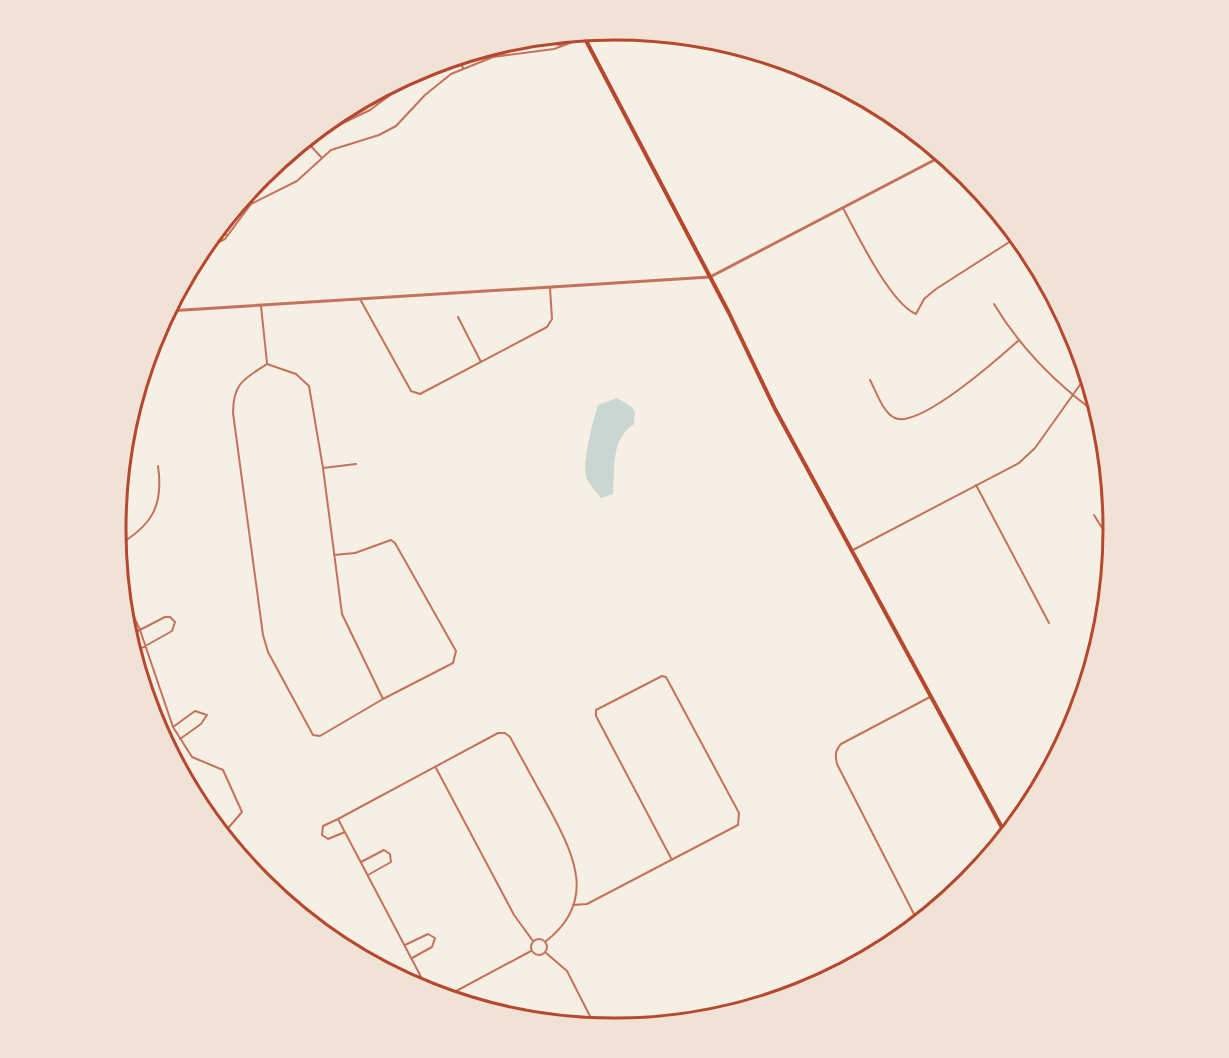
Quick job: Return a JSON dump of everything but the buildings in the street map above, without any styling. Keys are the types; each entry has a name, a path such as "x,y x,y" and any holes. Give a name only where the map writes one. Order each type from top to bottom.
{"main road":[{"path":"587,42 710,277 775,409 1002,827"}],"street":[{"path":"219,243 251,204 297,181 321,157 340,145 370,138 396,126 434,87 463,68 504,55 554,49 562,45"},
{"path":"347,121 378,105 392,94"},
{"path":"311,146 321,157"},
{"path":"177,310 710,277 935,160"},
{"path":"843,208 871,259 896,296 907,310 916,314 918,306 936,289 1009,242"},
{"path":"360,299 411,391 420,394 547,327 552,318 550,288"},
{"path":"994,304 1018,341 1073,396 1087,406"},
{"path":"261,306 267,364"},
{"path":"458,316 481,362"},
{"path":"870,380 889,415 898,420 910,418 946,399 978,376 1018,341"},
{"path":"267,364 296,374 309,386 323,468 342,614 383,699"},
{"path":"267,364 245,379 233,396 262,635 268,652 313,735 320,736 383,699 453,663 456,651 395,543 391,540 383,541 369,549 334,555"},
{"path":"851,551 1019,463 1035,448 1081,385"},
{"path":"323,468 356,464"},
{"path":"126,540 137,534 150,521 157,503 160,481 158,466"},
{"path":"976,485 1049,623"},
{"path":"1094,515 1103,529"},
{"path":"134,616 173,727 192,756 223,770 242,812 228,828"},
{"path":"137,632 165,617 170,617 175,622 172,631 141,648"},
{"path":"573,905 587,904 672,860 738,825 740,820 739,813 672,688 662,676 596,710 596,716 672,860"},
{"path":"914,915 835,756 841,744 932,696"},
{"path":"173,727 195,711 207,715 201,724 180,739"},
{"path":"345,832 328,839 322,835 322,826 498,733 505,733 510,737 574,860 578,885 573,905 561,928 545,942 545,952 567,971 591,1017"},
{"path":"436,767 514,915 533,941 531,951"},
{"path":"338,819 422,977"},
{"path":"361,862 384,850 390,854 392,859 388,865 368,875"},
{"path":"405,945 428,934 435,938 432,947 412,958"},
{"path":"533,941 540,939 545,942"},
{"path":"531,951 537,955 545,952"},
{"path":"456,991 531,951"}],"shaded area":[{"path":"617,398 632,407 635,412 634,424 626,431 617,447 613,494 601,498 587,479 585,463 598,405"}]}
